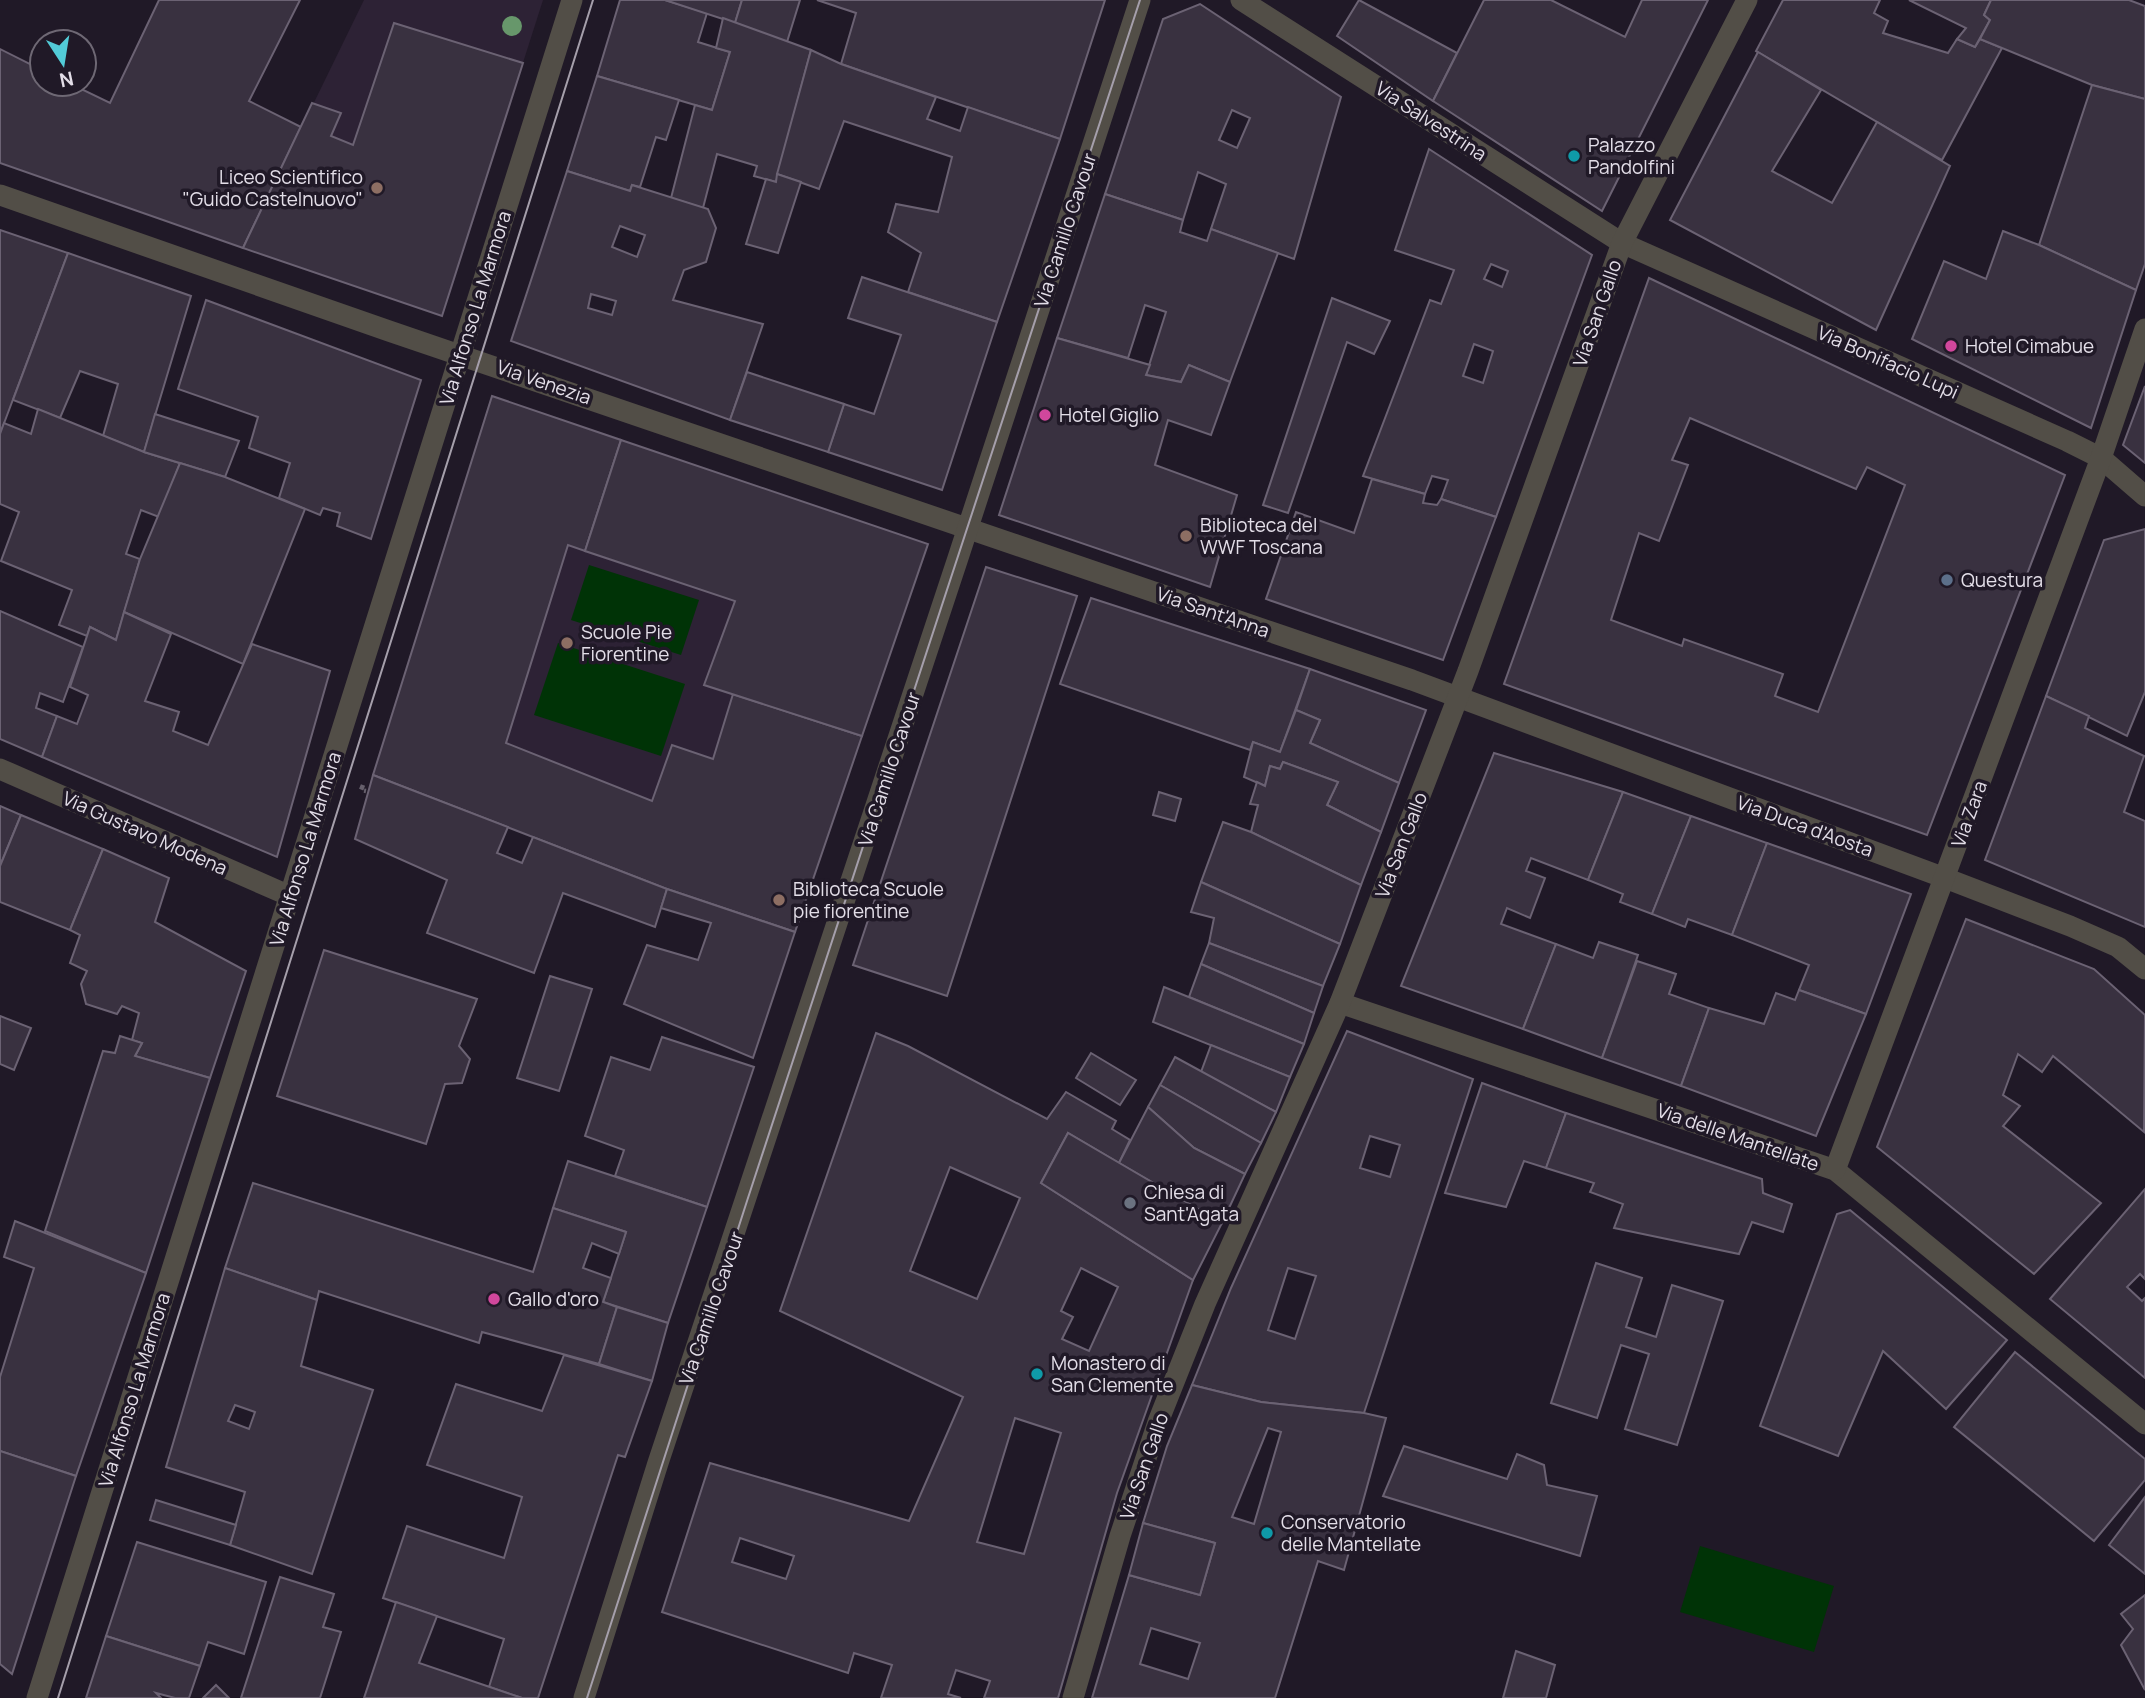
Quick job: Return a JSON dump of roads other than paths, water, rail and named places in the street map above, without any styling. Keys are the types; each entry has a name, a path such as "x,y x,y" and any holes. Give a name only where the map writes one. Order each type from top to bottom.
{"street":[{"name":"Via Alfonso La Marmora","path":"37,1698 572,0"},
{"name":"Via Camillo Cavour","path":"584,1698 1140,0"},
{"name":"Via Salvestrina","path":"1241,0 1622,243"},
{"name":"Via San Gallo","path":"1073,1698 1116,1548 1158,1422 1205,1304 1339,1003 1458,697 1622,243 1746,0"},
{"name":"Via Venezia","path":"0,195 968,528"},
{"name":"Via Bonifacio Lupi","path":"1622,243 2067,441 2101,458 2145,496"},
{"name":"Via Zara","path":"1835,1170 2101,458 2145,329"},
{"name":"Via Sant'Anna","path":"968,528 1458,697"},
{"name":"Via Duca d'Aosta","path":"1458,697 1945,878 2101,939 2129,955 2145,969"},
{"name":"Via Gustavo Modena","path":"0,769 290,896"},
{"name":"Via delle Mantellate","path":"1339,1003 1835,1170 2145,1424"}],"tram line":[{"path":"58,1698 593,0"},
{"path":"587,1698 1140,0"}],"place":[{"name":"Palazzo Pandolfini","path":"1574,156"},
{"name":"Liceo Scientifico \"Guido Castelnuovo\"","path":"377,188"},
{"name":"Hotel Cimabue","path":"1951,346"},
{"name":"Hotel Giglio","path":"1045,415"},
{"name":"Biblioteca del WWF Toscana","path":"1186,536"},
{"name":"Questura","path":"1947,580"},
{"name":"Scuole Pie Fiorentine","path":"567,643"},
{"name":"Biblioteca Scuole pie fiorentine","path":"779,900"},
{"name":"Chiesa di Sant'Agata","path":"1130,1203"},
{"name":"Gallo d'oro","path":"494,1299"},
{"name":"Monastero di San Clemente","path":"1037,1374"},
{"name":"Conservatorio delle Mantellate","path":"1267,1533"}]}
